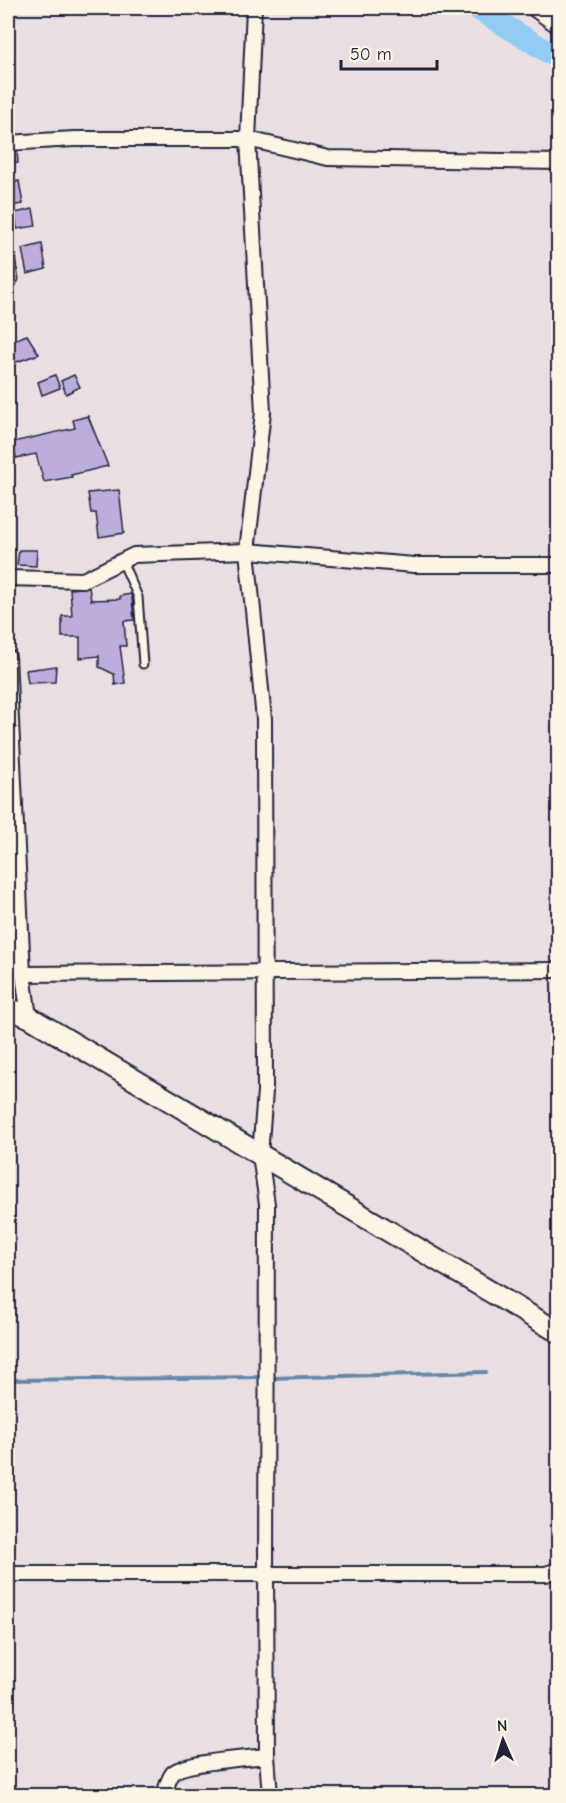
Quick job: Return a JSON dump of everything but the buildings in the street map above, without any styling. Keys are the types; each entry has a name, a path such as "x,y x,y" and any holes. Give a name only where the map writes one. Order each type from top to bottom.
{"street":[{"path":"254,8 249,139 263,412 247,551 264,719 265,1091 260,1155 267,1204 266,1573 267,1756 270,1796"},
{"path":"533,8 558,26"},
{"path":"8,143 74,139 249,139 328,158 558,162"},
{"path":"8,578 83,580 134,555 247,551 414,565 558,564"},
{"path":"8,657 23,975 29,1017"},
{"path":"23,975 354,970 558,970"},
{"path":"8,1008 29,1017 558,1332"},
{"path":"8,1574 546,1574 558,1570"},
{"path":"164,1796 168,1782 178,1770 200,1764 267,1756"}],"lane":[{"path":"8,245 14,279"},
{"path":"122,561 138,597 143,664"}],"waterway":[{"path":"476,8 558,58"},
{"path":"271,1378 486,1372"},
{"path":"8,1380 263,1377"}]}
